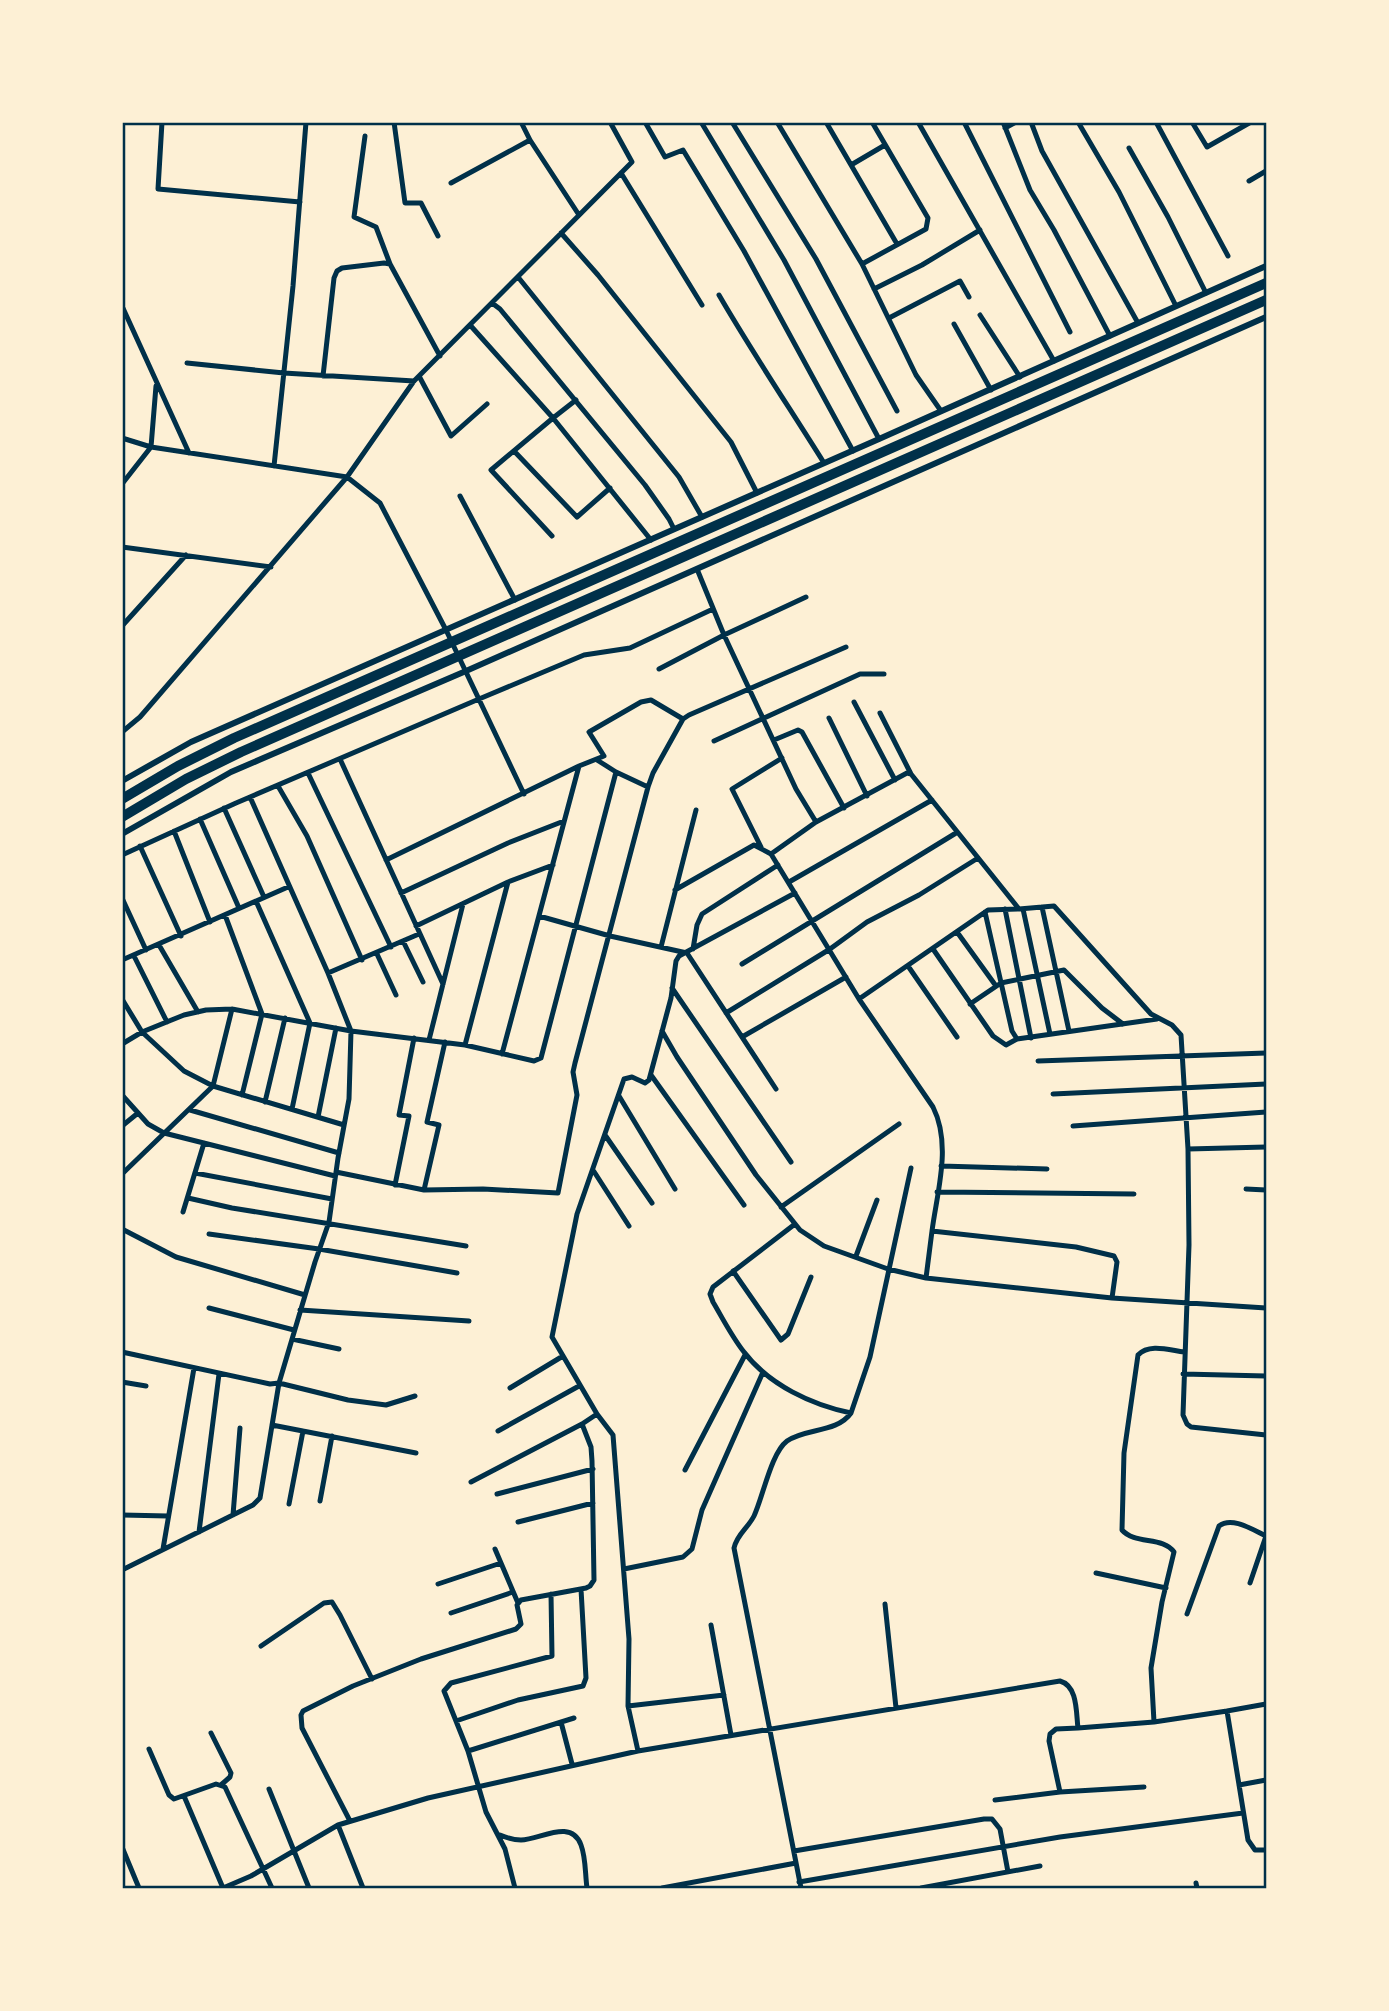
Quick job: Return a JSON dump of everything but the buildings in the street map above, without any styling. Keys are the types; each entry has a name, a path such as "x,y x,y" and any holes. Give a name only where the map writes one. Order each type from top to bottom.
{"highway":[{"path":"122,799 178,766 234,738 1266,282"},
{"path":"122,817 186,779 241,752 1266,300"}],"street":[{"path":"162,122 158,189 300,202"},
{"path":"274,466 306,122"},
{"path":"394,122 405,203 421,202 438,236"},
{"path":"522,122 530,140 579,215"},
{"path":"122,732 140,717 347,477 416,379 632,162 610,122"},
{"path":"645,122 665,157 683,150 744,251 853,451"},
{"path":"701,122 784,260 879,439"},
{"path":"732,122 816,259 897,411"},
{"path":"777,122 862,264 916,375 941,411"},
{"path":"826,122 897,244"},
{"path":"862,264 926,229 928,218 872,122"},
{"path":"918,122 1054,361"},
{"path":"964,122 1070,332"},
{"path":"1016,122 1004,125 1030,190 1110,336"},
{"path":"1031,122 1042,152 1137,320"},
{"path":"1078,122 1119,192 1176,306"},
{"path":"1192,122 1207,147 1251,122"},
{"path":"1159,124 1228,256"},
{"path":"365,136 354,217 376,228 390,264 440,356"},
{"path":"451,183 530,140"},
{"path":"851,165 884,145"},
{"path":"1129,148 1168,217 1204,290"},
{"path":"1249,181 1266,171"},
{"path":"621,173 702,305"},
{"path":"874,289 922,265 980,230"},
{"path":"561,233 598,275 731,442 757,493"},
{"path":"323,376 337,271 390,264"},
{"path":"122,781 191,742 991,390 1110,336 1137,320 1176,306 1204,290 1266,266"},
{"path":"517,277 679,477 702,517"},
{"path":"889,318 960,281 969,297"},
{"path":"719,295 760,365 824,463"},
{"path":"492,303 500,309 645,485 674,529"},
{"path":"122,306 189,453"},
{"path":"980,315 1020,377"},
{"path":"122,834 231,772 466,671 1266,317"},
{"path":"470,324 553,418 650,540"},
{"path":"954,324 991,390"},
{"path":"187,363 323,376 416,379"},
{"path":"416,379 451,436 487,404"},
{"path":"122,484 151,447 156,383"},
{"path":"552,536 491,470 576,400"},
{"path":"122,438 151,447 347,477 380,503 446,630 524,794"},
{"path":"514,450 577,517 610,488"},
{"path":"460,496 515,600"},
{"path":"122,547 271,567"},
{"path":"122,625 186,555"},
{"path":"697,569 724,635 796,789 816,822"},
{"path":"659,669 806,597"},
{"path":"122,855 224,808 584,655 630,648 713,609"},
{"path":"122,1095 148,1124 164,1133 336,1174 424,1190 483,1189 558,1193 577,1095 573,1072 575,1063 653,773 683,719 689,715 846,647"},
{"path":"714,741 860,674 884,674"},
{"path":"386,860 604,756 589,732 641,702 650,700 683,719"},
{"path":"854,702 895,780"},
{"path":"880,713 911,774 956,833 1021,909 1050,1034"},
{"path":"829,718 867,796"},
{"path":"774,740 800,730 844,808"},
{"path":"761,847 732,789 782,758"},
{"path":"340,759 443,984"},
{"path":"597,760 648,787"},
{"path":"502,1054 579,766"},
{"path":"122,1044 142,1032 198,1012 232,1009 351,1031 465,1045 534,1060 541,1058 616,772"},
{"path":"308,773 391,947"},
{"path":"771,854 816,822 907,773 911,774"},
{"path":"278,786 307,836 362,960"},
{"path":"122,1570 233,1516 260,1498 279,1383 329,1222 349,1100 351,1031 250,797"},
{"path":"789,882 932,800"},
{"path":"224,808 264,897"},
{"path":"660,947 696,810"},
{"path":"200,819 239,908"},
{"path":"401,894 508,843 564,820"},
{"path":"174,831 210,922"},
{"path":"742,964 956,833"},
{"path":"140,846 181,936"},
{"path":"675,890 748,847 761,847 771,854 859,999 940,1121 943,1151 926,1278"},
{"path":"726,1013 830,949 867,922 919,895 978,858"},
{"path":"416,926 508,882 552,865"},
{"path":"693,949 697,925 702,914 778,865"},
{"path":"465,1045 508,882"},
{"path":"122,960 288,887"},
{"path":"638,1751 628,1706 629,1639 613,1435 579,1386 552,1335 577,1214 622,1083 627,1076 645,1083 651,1075 676,961 679,956 795,893"},
{"path":"122,898 146,950"},
{"path":"256,901 310,1023 292,1110"},
{"path":"429,1040 463,904"},
{"path":"859,999 988,910 1054,906 1142,1005 1158,1019 1172,1025 1181,1035 1188,1149 1189,1245 1183,1415 1191,1427 1266,1434"},
{"path":"1041,907 1069,1031"},
{"path":"1005,909 1031,1038"},
{"path":"985,912 998,985 1017,1039"},
{"path":"225,915 262,1014 242,1095"},
{"path":"539,916 610,936 687,953 776,1089"},
{"path":"957,932 998,985"},
{"path":"328,974 419,934"},
{"path":"403,941 423,982"},
{"path":"159,945 198,1012"},
{"path":"933,949 998,1041 1006,1045 1017,1039 1158,1019"},
{"path":"377,954 396,995"},
{"path":"134,956 167,1022"},
{"path":"908,966 957,1037"},
{"path":"970,1004 998,985 1055,971 1067,971 1102,1008 1122,1024"},
{"path":"742,1037 846,977"},
{"path":"672,988 791,1162"},
{"path":"122,999 142,1032 184,1071 213,1086 344,1125"},
{"path":"122,1174 213,1086 232,1009"},
{"path":"265,1102 285,1018"},
{"path":"318,1118 336,1028"},
{"path":"662,1031 734,1143 781,1207 813,1241 888,1269 926,1278 1112,1298 1266,1308"},
{"path":"395,1185 410,1116 399,1115 414,1038"},
{"path":"424,1190 439,1125 427,1122 445,1042"},
{"path":"1038,1061 1266,1053"},
{"path":"651,1075 744,1205"},
{"path":"1053,1094 1266,1084"},
{"path":"618,1096 675,1189"},
{"path":"190,1110 339,1153"},
{"path":"1073,1126 1266,1112"},
{"path":"122,1126 138,1113"},
{"path":"781,1207 899,1124"},
{"path":"605,1135 652,1203"},
{"path":"183,1212 205,1143"},
{"path":"1188,1149 1266,1147"},
{"path":"941,1166 1047,1169"},
{"path":"911,1168 870,1357 851,1413 844,1421 796,1436 783,1445 754,1516 735,1542 735,1560 800,1885 1004,1846 1243,1813"},
{"path":"593,1170 629,1226"},
{"path":"195,1173 332,1199"},
{"path":"1246,1189 1266,1190"},
{"path":"937,1192 1134,1194"},
{"path":"188,1198 232,1208 466,1246"},
{"path":"856,1256 877,1199"},
{"path":"795,1224 713,1287 710,1294 746,1354 763,1372 812,1402 851,1413"},
{"path":"122,1229 176,1256 305,1295"},
{"path":"932,1231 1076,1247 1114,1256 1117,1262 1112,1298"},
{"path":"209,1234 319,1249 457,1273"},
{"path":"733,1271 781,1340 788,1334 811,1277"},
{"path":"209,1308 294,1330"},
{"path":"300,1310 469,1321"},
{"path":"292,1339 339,1349"},
{"path":"1154,1722 1151,1668 1174,1558 1172,1548 1168,1545 1129,1536 1122,1530 1124,1453 1138,1355 1150,1348 1184,1352"},
{"path":"122,1352 219,1374 270,1384 279,1383 348,1400 386,1405 415,1396"},
{"path":"685,1470 746,1354"},
{"path":"510,1388 563,1356"},
{"path":"163,1549 167,1540 168,1516 194,1368"},
{"path":"624,1569 683,1557 692,1549 702,1510 763,1372"},
{"path":"199,1532 219,1374"},
{"path":"1183,1374 1266,1376"},
{"path":"122,1382 146,1386"},
{"path":"498,1432 579,1386"},
{"path":"471,1482 597,1414"},
{"path":"518,1603 581,1589 590,1586 594,1580 593,1469 591,1447 582,1424"},
{"path":"272,1425 416,1452"},
{"path":"233,1516 240,1429"},
{"path":"289,1504 303,1431"},
{"path":"320,1501 332,1436"},
{"path":"497,1494 593,1469"},
{"path":"518,1522 593,1503"},
{"path":"122,1515 168,1516"},
{"path":"1187,1614 1222,1523 1231,1522 1266,1536 1250,1583"},
{"path":"350,1821 302,1728 301,1715 307,1708 421,1659 516,1629 521,1624 518,1603 495,1549"},
{"path":"438,1584 501,1563"},
{"path":"1096,1573 1166,1588"},
{"path":"456,1721 518,1700 583,1686 586,1678 581,1589"},
{"path":"451,1613 513,1592"},
{"path":"515,1888 507,1854 486,1812 468,1751 444,1691 451,1683 552,1656 551,1594"},
{"path":"261,1646 324,1603 331,1602 372,1679"},
{"path":"885,1604 896,1708"},
{"path":"710,1625 731,1735"},
{"path":"184,1796 223,1888 238,1886 293,1851 350,1821 480,1786 638,1751 1060,1681 1066,1682 1072,1691 1078,1728"},
{"path":"628,1706 724,1695"},
{"path":"1060,1792 1049,1741 1050,1734 1056,1729 1154,1722 1266,1704"},
{"path":"1227,1711 1250,1846 1255,1850 1266,1850"},
{"path":"468,1751 574,1718"},
{"path":"561,1722 572,1764"},
{"path":"149,1749 169,1795 174,1799 222,1784 230,1777 231,1773 211,1733"},
{"path":"1239,1785 1266,1780"},
{"path":"222,1784 228,1791 272,1888"},
{"path":"995,1800 1060,1792 1144,1787"},
{"path":"269,1789 309,1888"},
{"path":"794,1852 992,1819 1004,1846 1007,1872"},
{"path":"338,1825 363,1888"},
{"path":"499,1835 520,1840 562,1831 578,1838 583,1852 586,1888"},
{"path":"122,1847 139,1888"},
{"path":"662,1888 796,1863"},
{"path":"921,1888 1040,1866"}]}
